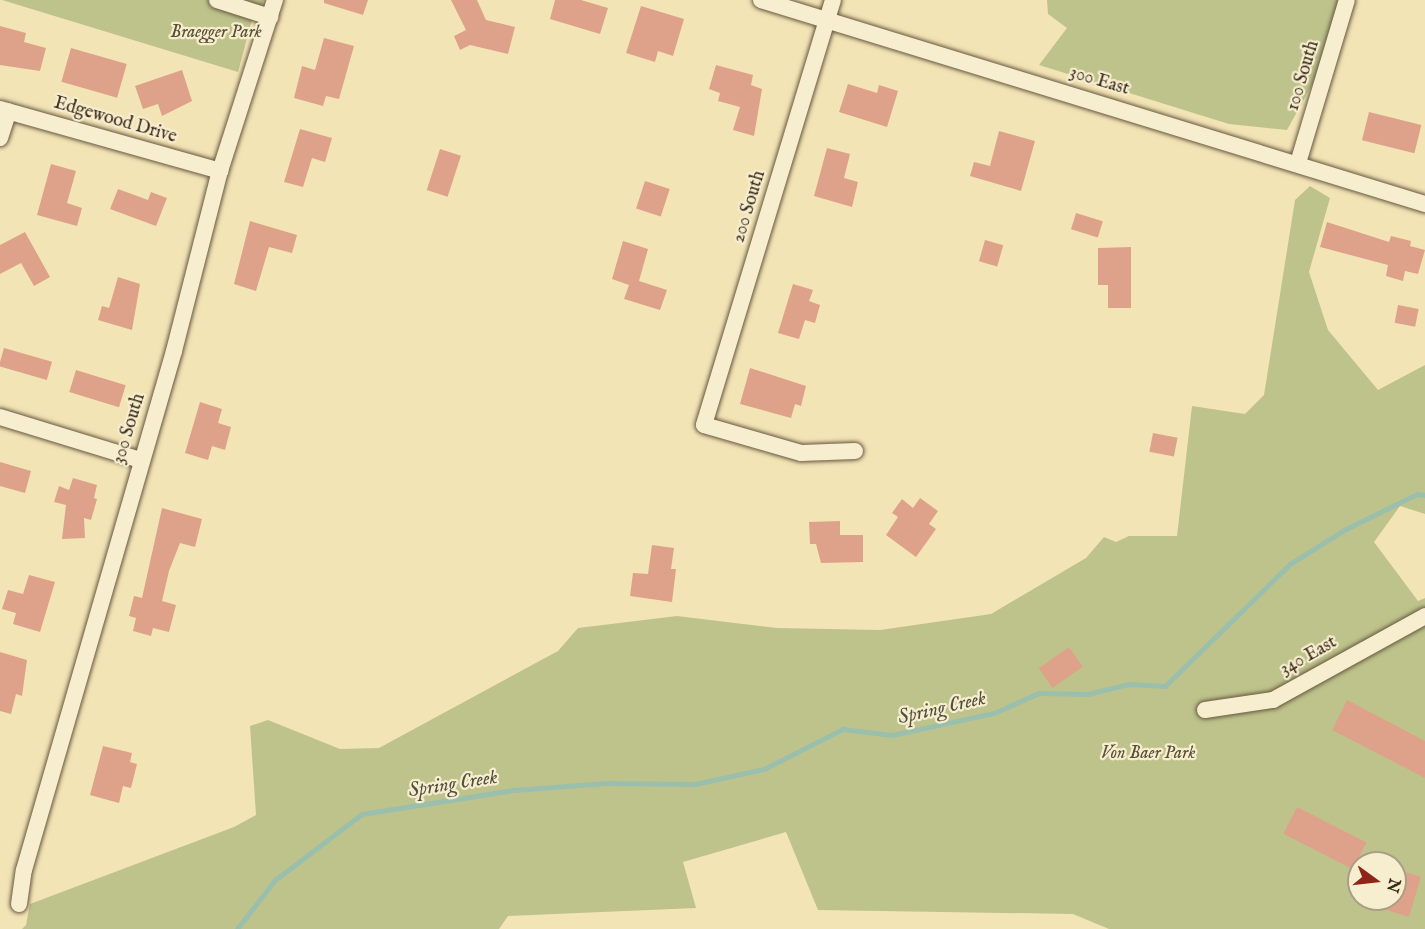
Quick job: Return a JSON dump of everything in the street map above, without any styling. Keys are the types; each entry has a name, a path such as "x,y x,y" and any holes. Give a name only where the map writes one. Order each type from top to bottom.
{"street":[{"path":"217,0 270,16"},
{"name":"300 South","path":"19,904 24,870 174,351 220,171 275,0"},
{"name":"300 East","path":"761,0 1298,163 1425,204"},
{"name":"200 South","path":"833,0 704,425 801,453 855,451"},
{"name":"100 South","path":"1298,163 1347,0"},
{"path":"0,138 4,110"},
{"name":"Edgewood Drive","path":"4,110 220,171"},
{"path":"0,417 141,460"},
{"name":"340 East","path":"1205,710 1273,700 1425,616"}],"green space":[{"name":"Braegger Park","path":"2,0 264,0 251,23 238,72"},
{"path":"1047,0 1342,0 1323,65 1287,130 1229,124 1039,65 1067,28 1048,14"},
{"name":"Von Baer Park","path":"1310,186 1330,198 1309,272 1328,330 1378,390 1425,365 1425,514 1400,506 1374,542 1418,601 1425,598 1425,929 1109,929 1073,914 818,910 786,832 683,862 696,908 508,916 499,929 22,929 26,925 30,904 234,827 256,815 250,726 268,720 340,749 379,748 558,651 578,628 677,616 777,628 880,630 991,614 1086,558 1104,537 1116,542 1129,536 1177,536 1192,406 1245,414 1264,395 1295,200"}],"building":[{"path":"324,0 368,0 363,15 324,3"},
{"path":"451,0 477,0 486,20 515,27 508,54 470,45 460,50 454,36 466,30"},
{"path":"555,0 581,0 608,8 600,34 550,19"},
{"path":"641,6 684,19 673,56 658,51 655,62 626,53"},
{"path":"0,26 26,33 24,42 46,48 40,71 0,65"},
{"path":"324,38 354,46 339,99 326,96 323,106 294,98 302,66 315,70"},
{"path":"71,48 127,64 117,98 61,82"},
{"path":"716,65 753,75 751,85 762,89 754,136 733,130 740,107 718,101 720,93 709,89"},
{"path":"182,70 192,101 162,116 158,104 143,109 135,86"},
{"path":"848,84 877,93 879,85 898,91 887,127 839,112"},
{"path":"1369,112 1421,125 1414,153 1362,140"},
{"path":"300,129 332,138 325,162 312,158 303,187 284,182"},
{"path":"999,131 1035,141 1021,191 970,176 974,162 990,166"},
{"path":"827,148 850,154 844,178 858,182 852,207 814,196"},
{"path":"440,149 461,156 448,197 427,190"},
{"path":"51,164 76,171 67,203 82,208 77,226 37,215"},
{"path":"645,181 670,189 661,217 636,209"},
{"path":"118,189 148,200 151,192 167,198 156,226 110,209"},
{"path":"1076,213 1103,221 1098,237 1071,229"},
{"path":"250,221 297,235 292,253 269,247 256,291 234,284"},
{"path":"1327,222 1389,242 1391,236 1411,241 1410,246 1425,250 1418,274 1405,271 1403,281 1386,276 1388,265 1320,247"},
{"path":"25,232 50,277 34,286 21,263 0,274 0,245"},
{"path":"985,240 1003,245 997,266 979,261"},
{"path":"623,241 648,249 639,281 667,290 660,310 624,299 629,285 612,279"},
{"path":"1131,247 1131,308 1108,308 1108,285 1098,285 1098,248"},
{"path":"118,277 140,284 132,330 98,320 102,306 109,308"},
{"path":"793,284 813,290 809,301 820,305 815,323 805,320 799,339 778,333"},
{"path":"1398,305 1419,309 1415,327 1395,323"},
{"path":"4,348 52,362 47,380 0,367"},
{"path":"750,368 806,386 801,406 795,404 791,418 740,404"},
{"path":"76,370 126,385 119,407 69,392"},
{"path":"200,402 222,409 218,423 231,427 225,450 212,446 208,460 185,453"},
{"path":"1153,433 1178,438 1174,456 1149,452"},
{"path":"0,462 31,471 25,493 0,486"},
{"path":"73,478 97,485 94,498 97,499 91,520 84,518 85,538 62,539 66,505 54,502 59,486 69,490"},
{"path":"920,498 938,511 929,524 936,529 916,557 886,535 898,517 892,513 902,499 913,508"},
{"path":"162,508 202,519 195,547 180,543 169,571 162,601 176,605 169,632 153,628 151,636 133,631 136,618 129,616 134,596 142,598"},
{"path":"840,521 840,535 863,535 863,562 821,563 816,544 810,544 809,522"},
{"path":"652,545 674,548 671,569 676,569 672,602 630,596 633,573 648,574"},
{"path":"29,575 55,582 40,632 13,624 16,613 2,609 8,590 23,594"},
{"path":"1069,647 1083,667 1052,688 1039,668"},
{"path":"0,652 27,660 22,696 16,694 11,714 0,711"},
{"path":"1347,700 1425,741 1425,778 1332,730"},
{"path":"103,746 132,753 130,762 137,764 131,788 123,786 119,803 90,795"},
{"path":"1297,807 1366,842 1362,851 1347,851 1347,866 1283,834"},
{"path":"1407,873 1421,877 1409,917 1390,911 1407,911"}],"waterway":[{"name":"Spring Creek","path":"237,929 275,880 362,814 514,790 606,783 695,784 764,769 843,729 892,735 994,713 1039,693 1088,694 1129,684 1165,686 1290,564 1346,529 1417,494 1425,495"}]}
